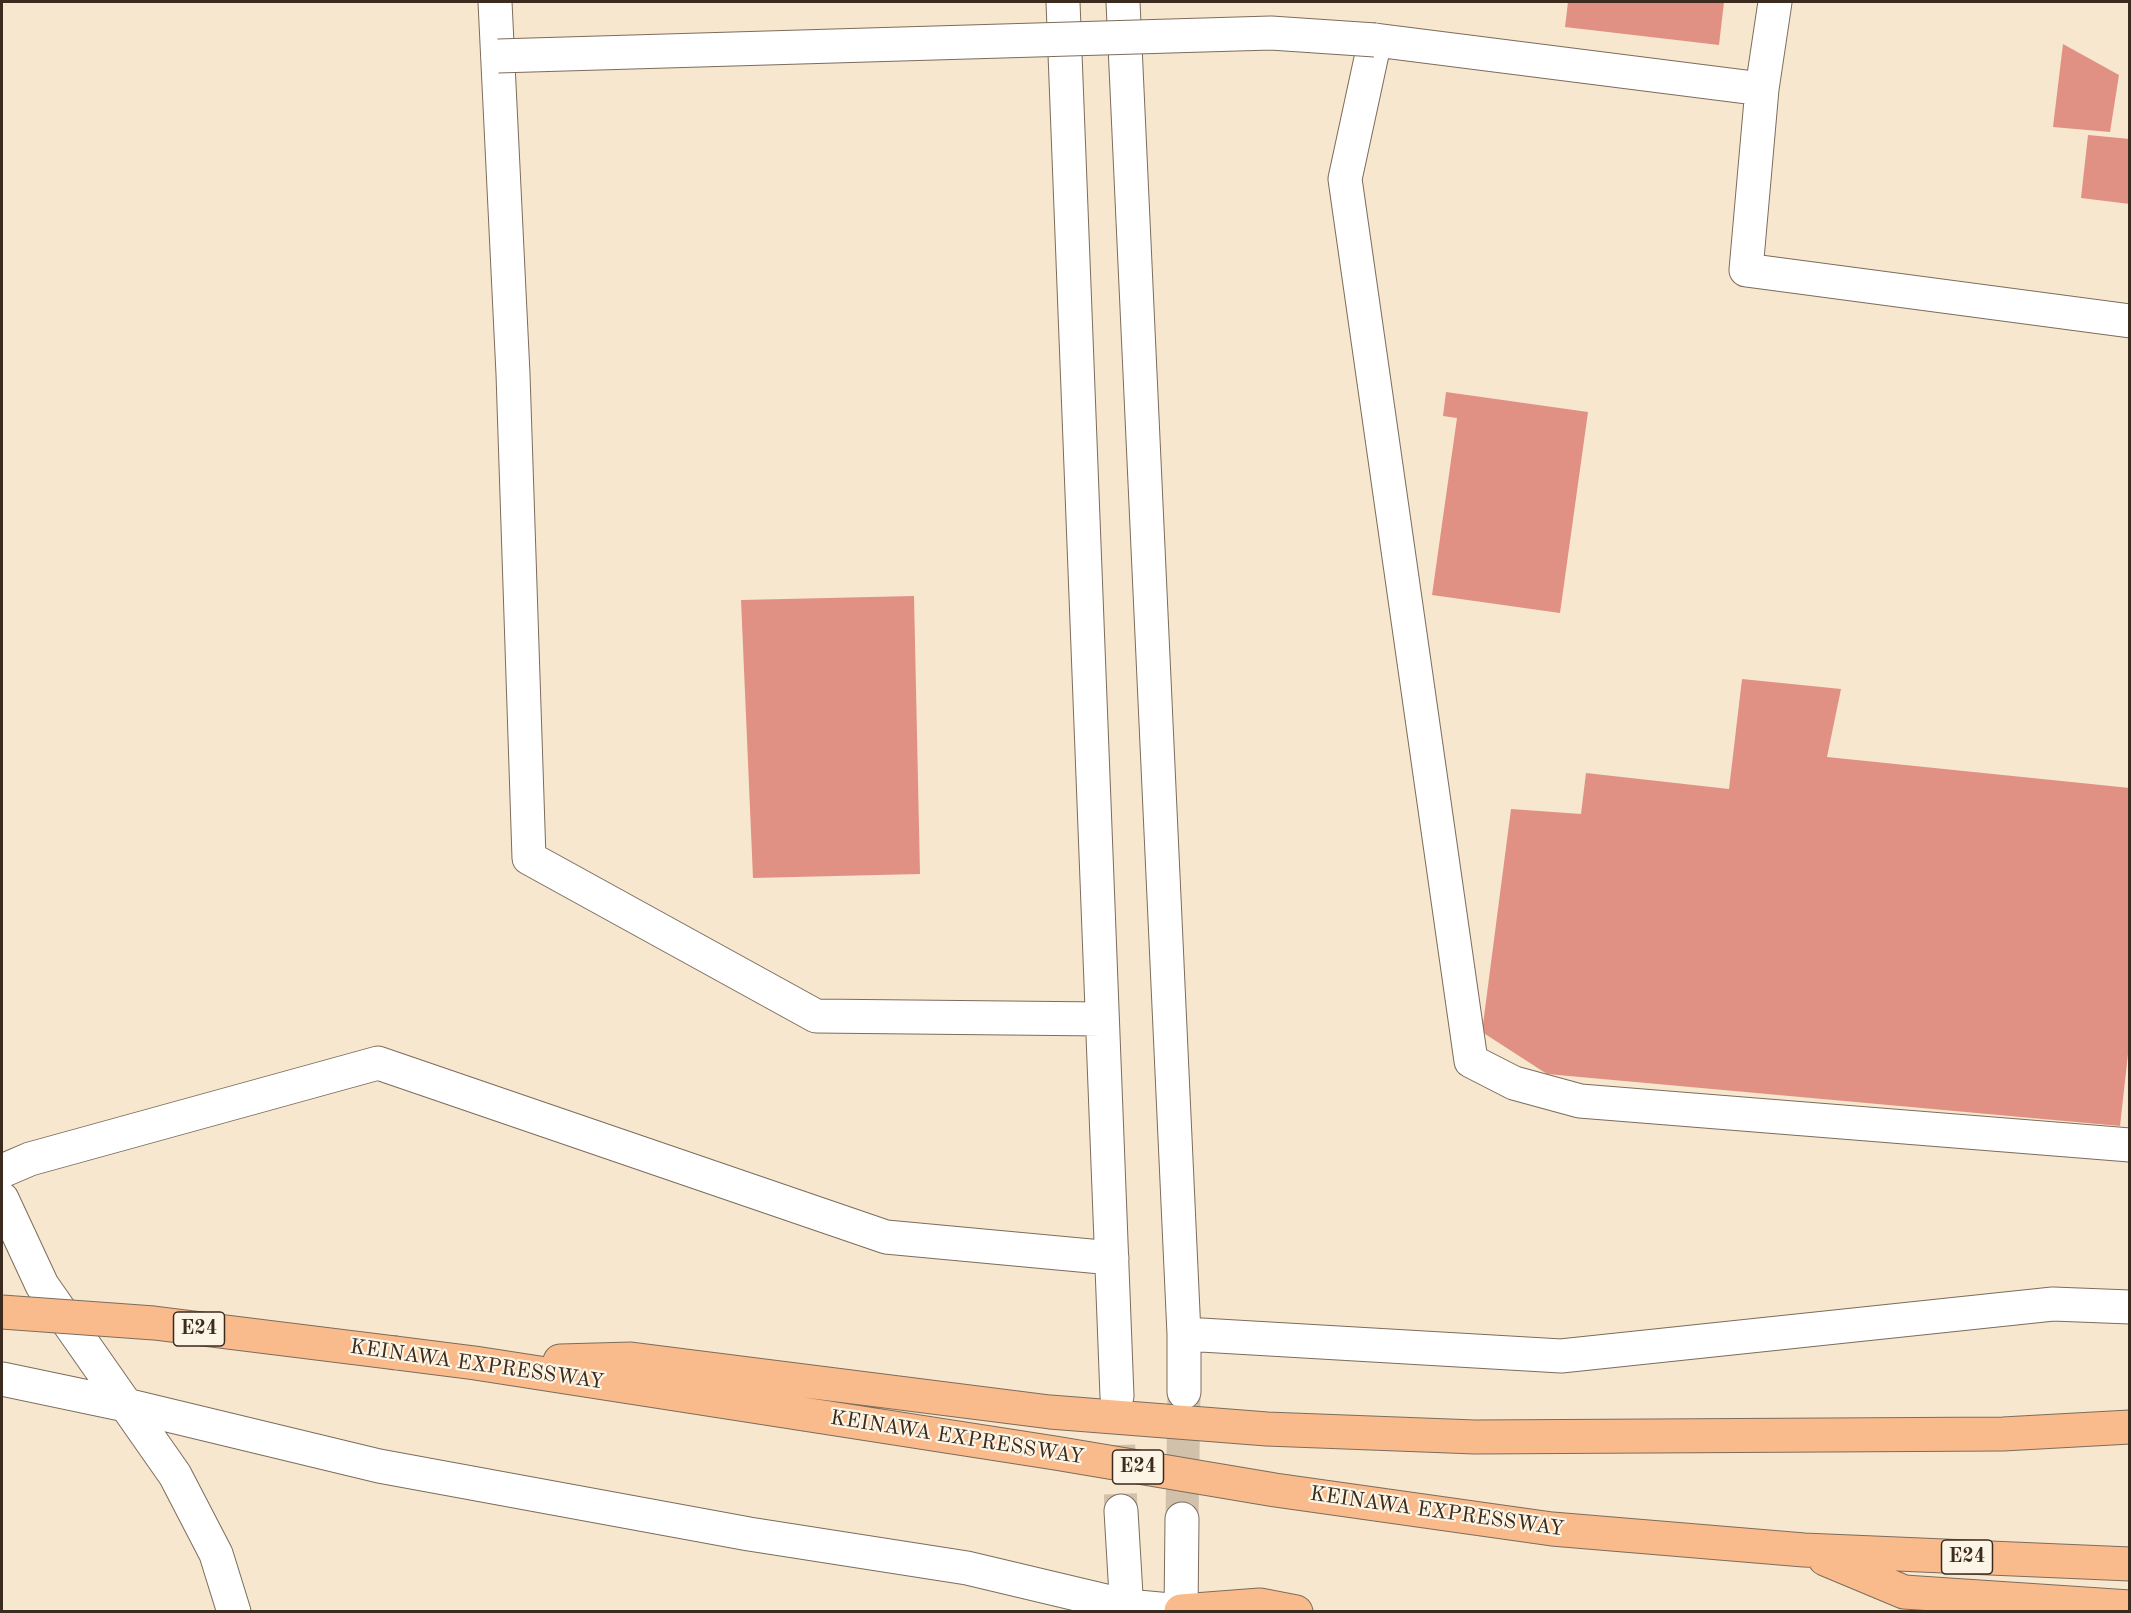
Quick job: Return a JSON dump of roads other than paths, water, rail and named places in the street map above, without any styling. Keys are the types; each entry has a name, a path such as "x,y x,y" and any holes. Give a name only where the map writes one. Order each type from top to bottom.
{"highway":[{"name":"KEINAWA EXPRESSWAY","path":"2,1312 154,1323 475,1363 1298,1493 1552,1529 1804,1550 2130,1564"},
{"path":"475,1363 631,1359 1050,1412 1267,1429 1475,1437 2003,1434 2130,1427"},
{"path":"1804,1550 1904,1592 2130,1607"},
{"path":"1182,1611 1260,1605 1296,1611"}],"street":[{"path":"495,2 513,374 529,858 816,1016 1101,1019"},
{"path":"1063,2 1117,1396"},
{"path":"1123,2 1184,1334 1184,1392"},
{"path":"1776,2 1762,89 1746,270 2130,321"},
{"path":"498,56 1271,33 1375,40 1762,89"},
{"path":"1375,40 1346,179 1471,1061 1514,1083 1580,1101 2130,1145"},
{"path":"2,1171 30,1159 378,1063 886,1237 1112,1258"},
{"path":"2,1199 42,1285 175,1475 216,1554 234,1611"},
{"path":"1184,1334 1561,1356 2053,1304 2130,1307"},
{"path":"2,1379 126,1405 379,1466 749,1534 966,1568 1127,1609 1182,1611 1182,1519"},
{"path":"1121,1511 1127,1609"}],"tunnel":[{"path":"1182,1519 1184,1394"},
{"path":"1117,1396 1121,1511"}]}
